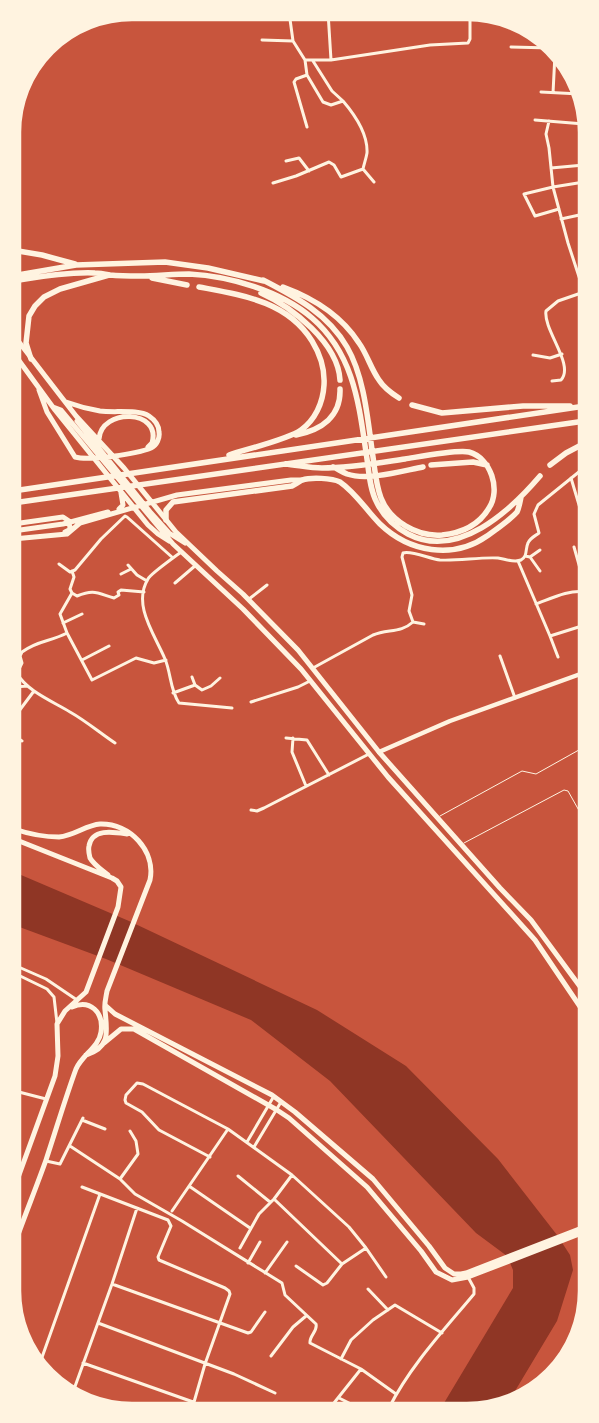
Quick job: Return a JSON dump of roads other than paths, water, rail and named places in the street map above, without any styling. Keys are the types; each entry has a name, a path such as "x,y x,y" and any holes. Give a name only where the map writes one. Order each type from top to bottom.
{"highway":[{"path":"20,251 42,255 76,265"},
{"path":"20,275 76,265 165,262 208,268 263,280 318,303 334,314 346,325 360,343 382,384 399,398"},
{"path":"20,280 96,272 110,275 143,276 192,274 241,283 281,297 300,308 332,338 346,362 362,404"},
{"path":"31,359 26,343 29,316 35,306 44,297 60,289 110,275"},
{"path":"143,276 187,285"},
{"path":"263,280 310,307 325,318 347,348 355,364 376,502 385,517 399,530 415,538 435,542 452,540 481,528 521,497 540,476"},
{"path":"241,283 270,297 300,316 329,351 336,365 340,380"},
{"path":"199,287 245,297 276,308 292,317 316,347 322,364 324,378 321,403 309,424 298,432 284,438"},
{"path":"212,460 305,433 328,421 336,411 340,389"},
{"path":"412,405 442,413 523,406 579,406"},
{"path":"20,490 579,407"},
{"path":"20,502 579,422"},
{"path":"550,465 566,452 579,446"},
{"path":"285,464 323,468 465,451 475,454 486,465 491,474 494,488 492,503 477,522 450,534 435,535 415,530 402,524 390,513 374,485"},
{"path":"431,465 473,462 486,465"},
{"path":"332,467 349,475 363,476 385,474 423,466"},
{"path":"166,520 166,510 172,502 292,486 302,480 328,478 339,482 353,493 379,523 405,542 426,550 446,550 463,548 479,542 498,529 518,510 521,497"}],"main road":[{"path":"20,344 66,402 76,416 76,419 87,430 169,533 189,545"},
{"path":"20,362 39,390 148,525 174,544 203,570 302,669 369,754 429,824 535,940 579,1005"},
{"path":"39,390 47,412 75,457 82,459 116,455 155,445 159,435 157,424 151,417 141,414 101,411 66,402"},
{"path":"53,407 61,410 79,430 160,533"},
{"path":"99,439 101,428 110,420 137,417 146,421 154,431 152,443 145,449"},
{"path":"87,430 99,439 189,545 249,599 313,668 379,752 531,920 579,986"},
{"path":"20,538 67,534 80,523 177,495 302,480"},
{"path":"20,530 63,524 119,509 123,505 120,490"},
{"path":"20,523 66,518 70,524 69,530 53,536"},
{"path":"379,752 450,722 579,675"},
{"path":"326,700 334,694"},
{"path":"429,824 437,817"},
{"path":"20,831 28,834 62,837 101,824 123,829 146,850 151,861 150,880 107,990 105,1007 108,1027 104,1043"},
{"path":"112,878 91,859 89,853 91,840 105,832 130,834"},
{"path":"20,841 112,878 121,887 118,907 86,992 66,1010 57,1024 58,1063 20,1172"},
{"path":"20,1230 46,1161 77,1067 100,1036 100,1016 94,1008 88,1005 78,1005 66,1010"},
{"path":"105,1007 274,1096 282,1102 373,1179 448,1271 458,1274 471,1274 579,1229"},
{"path":"86,1055 96,1052 121,1029 134,1029 269,1105 289,1118 367,1187 433,1268 441,1276 452,1280 579,1234"},
{"path":"433,1268 440,1263"}],"street":[{"path":"290,20 293,40 305,60 307,75 323,102 331,105 344,101"},
{"path":"328,20 331,60"},
{"path":"305,60 331,60 430,45 468,43 470,40 470,20"},
{"path":"262,40 293,40"},
{"path":"511,47 541,48"},
{"path":"313,61 332,91 344,101 360,124 366,140 366,156 363,169"},
{"path":"553,93 555,62"},
{"path":"307,75 296,79 294,82 307,127"},
{"path":"541,92 572,94"},
{"path":"535,120 578,124"},
{"path":"549,121 546,134 553,187 579,275"},
{"path":"286,161 300,158 309,171"},
{"path":"273,183 329,162 334,165 341,177 363,169"},
{"path":"552,168 579,165"},
{"path":"363,169 374,182"},
{"path":"559,210 535,216 524,194 579,183"},
{"path":"562,219 579,215"},
{"path":"552,381 564,378 562,354 546,322 546,311 558,300 579,294"},
{"path":"533,355 550,358 562,354"},
{"path":"412,622 409,611 412,595 402,557 403,552 442,560 482,558 518,561 525,556 529,540 538,533 534,514 538,505 579,472"},
{"path":"571,478 579,504"},
{"path":"72,572 101,539 125,516 173,558"},
{"path":"574,547 579,567"},
{"path":"530,557 540,550"},
{"path":"181,552 149,576 144,592 143,610 166,660 173,693 179,703 232,708"},
{"path":"525,556 530,557 540,571"},
{"path":"518,561 558,657"},
{"path":"59,564 72,572 74,577 70,589 77,596 88,591 98,592 114,598 119,595 118,592 121,590 144,592"},
{"path":"128,565 137,575 147,581"},
{"path":"175,583 196,565"},
{"path":"121,574 131,569"},
{"path":"249,599 267,585"},
{"path":"536,604 561,595 579,591"},
{"path":"72,593 61,612 63,623 92,680 136,658 154,663 166,660"},
{"path":"63,623 82,614"},
{"path":"412,622 424,624"},
{"path":"313,668 373,635 383,631 405,629 412,622"},
{"path":"550,636 579,627"},
{"path":"20,656 22,652 39,642 67,633"},
{"path":"82,660 109,646"},
{"path":"500,656 515,698"},
{"path":"20,676 34,691 71,712 116,744"},
{"path":"192,677 195,685 202,690 211,686 220,678"},
{"path":"251,702 311,680"},
{"path":"173,693 195,685"},
{"path":"20,687 29,686"},
{"path":"20,709 34,691"},
{"path":"286,738 308,740 329,774"},
{"path":"293,738 292,752 306,786"},
{"path":"251,810 264,808 369,754"},
{"path":"20,968 53,984 77,1000"},
{"path":"20,976 47,989 54,997 57,1024"},
{"path":"47,989 53,984"},
{"path":"210,1158 159,1130 142,1112 126,1103 124,1100 126,1094 137,1084 143,1084 228,1129 247,1142 292,1175 349,1227 386,1277"},
{"path":"20,1092 46,1099"},
{"path":"247,1142 274,1096"},
{"path":"254,1147 282,1102"},
{"path":"46,1161 60,1164 82,1119 105,1129"},
{"path":"172,1211 228,1129"},
{"path":"120,1179 138,1154 136,1141 130,1131"},
{"path":"70,1146 120,1179 135,1194 182,1221 282,1284 285,1295 317,1326 310,1338 310,1343 361,1369 396,1394"},
{"path":"240,1248 259,1214 292,1175"},
{"path":"238,1176 272,1200 342,1264"},
{"path":"189,1186 250,1228"},
{"path":"82,1187 168,1220 171,1224 158,1257 159,1260 226,1288 230,1294 205,1364 194,1402 83,1363"},
{"path":"42,1357 100,1194"},
{"path":"75,1387 138,1208"},
{"path":"248,1263 260,1242"},
{"path":"265,1273 286,1242"},
{"path":"296,1266 323,1285 327,1284 342,1264 366,1248"},
{"path":"392,1403 396,1394 442,1333 474,1294 471,1274"},
{"path":"112,1284 249,1333 265,1312"},
{"path":"368,1289 388,1310"},
{"path":"341,1359 352,1340 373,1320 394,1306 398,1306 442,1333"},
{"path":"271,1356 293,1327 306,1316"},
{"path":"98,1323 234,1374 275,1393"},
{"path":"334,1403 361,1369"},
{"path":"339,1398 349,1403"}],"lane":[{"path":"437,817 522,770 536,774 579,750"},
{"path":"461,844 564,790 568,791 579,811"}]}
